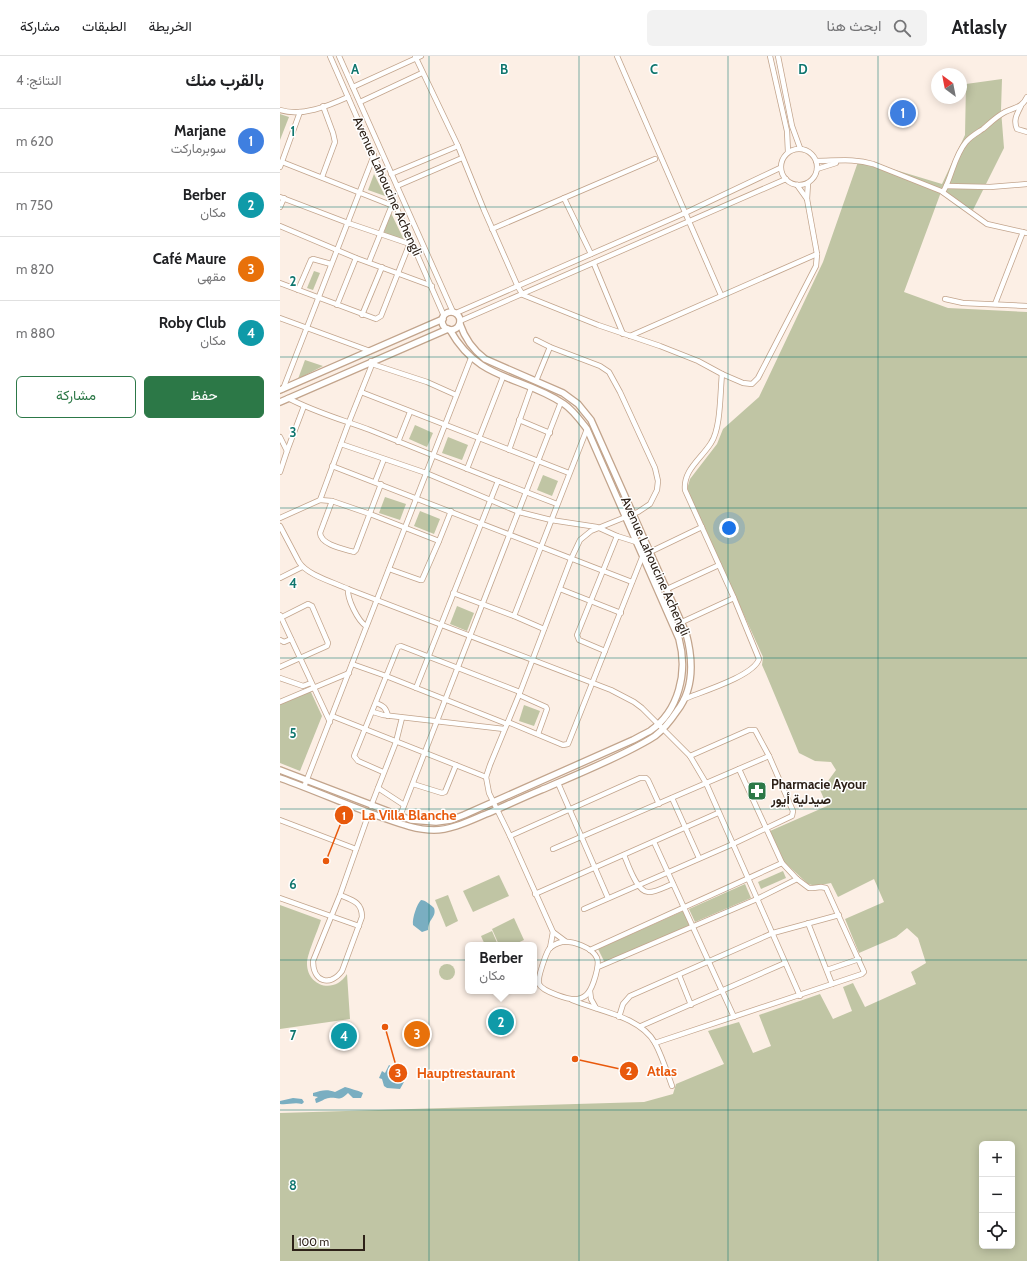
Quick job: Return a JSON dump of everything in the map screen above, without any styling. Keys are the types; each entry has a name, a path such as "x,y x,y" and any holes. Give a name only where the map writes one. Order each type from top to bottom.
{"street":[{"name":"Avenue Lahoucine Achengli","path":"330,56 374,155 394,206 432,286 444,317"},
{"name":"Avenue Lahoucine Achengli","path":"339,56 454,313"},
{"path":"353,87 415,57 421,56"},
{"path":"616,56 722,295"},
{"path":"770,56 787,131 788,152"},
{"path":"778,56 793,129 800,148"},
{"path":"415,57 458,146 492,229 523,295 623,334 691,358 722,374 746,384 752,384 755,382 814,270 817,254 807,199 808,183 814,176 817,169 816,162 811,153 806,150 800,148 792,149 781,161 780,168 783,177 789,183 797,185 808,183"},
{"path":"360,102 422,73"},
{"path":"280,110 292,113 300,112 323,106 348,96"},
{"path":"943,192 965,142 972,135 1004,112 1020,106 1024,103 1027,97"},
{"path":"322,177 335,142 323,106"},
{"path":"1020,106 1015,124 1017,129 1027,132"},
{"path":"300,112 281,165 322,177 394,206 380,234 369,262"},
{"path":"391,174 458,146"},
{"path":"281,390 374,155"},
{"path":"397,186 462,158"},
{"path":"492,229 655,159"},
{"path":"816,162 852,160 873,164 943,192 987,224 1025,232 995,304"},
{"path":"817,169 844,161"},
{"path":"281,390 444,317 448,313 454,313 518,287 685,213 780,168"},
{"path":"280,402 449,330 456,329 460,323 786,179"},
{"path":"946,186 990,187 1027,184"},
{"path":"797,185 807,199"},
{"path":"280,207 282,197 380,234 410,242 381,316 376,319 280,283"},
{"path":"564,198 591,254"},
{"path":"280,226 356,258 432,286"},
{"path":"630,336 817,254"},
{"path":"337,305 356,258"},
{"path":"298,290 311,260 313,259 331,264"},
{"path":"594,264 623,334"},
{"path":"362,315 382,267"},
{"path":"945,299 963,303 1027,306"},
{"path":"454,313 459,317 460,323"},
{"path":"444,317 443,324 449,330"},
{"path":"280,318 370,351"},
{"name":"Avenue Lahoucine Achengli","path":"280,778 400,824 423,830 435,830 456,826 634,748 655,736 679,710 684,699 689,683 691,665 690,648 686,633 591,420 578,404 564,393 485,359 475,351 467,341 460,323"},
{"name":"Avenue Lahoucine Achengli","path":"280,770 411,820 436,822 451,820 633,740 650,731 666,716 676,698 682,675 683,657 679,639 586,429 570,409 553,396 503,377 471,358 463,350 449,330"},
{"path":"536,340 550,347 600,366 609,372 655,468 658,481 657,490 650,504 638,512 597,527 580,540 571,559 486,777 488,793 494,802 510,836 553,932 565,942 590,950 596,957 598,967 590,991 591,999 596,1008"},
{"path":"536,381 550,347"},
{"path":"304,787 471,358"},
{"path":"320,500 372,362"},
{"path":"372,362 427,382 456,395"},
{"path":"684,699 750,671 758,663 759,659 684,485 686,477 711,444 718,429 722,374"},
{"path":"467,469 503,377"},
{"path":"509,450 531,388"},
{"path":"361,392 569,473"},
{"path":"288,398 304,406 349,422 557,504"},
{"path":"400,816 484,604 561,402"},
{"path":"280,472 304,406"},
{"path":"398,442 410,412"},
{"path":"519,420 550,433"},
{"path":"514,616 586,429"},
{"path":"280,437 287,451"},
{"path":"341,444 426,473 519,512 551,520 597,527 617,536 636,542"},
{"path":"375,482 384,459"},
{"path":"332,466 632,582"},
{"path":"416,688 498,481"},
{"path":"332,501 320,533 320,538 325,543 353,552 356,550 381,484"},
{"path":"280,518 320,500 332,501 439,541"},
{"path":"389,569 422,580 451,511"},
{"path":"280,526 302,567 308,572 470,637 611,690 634,702 658,723 690,756 706,783 747,879 773,933 800,996"},
{"path":"650,552 702,527"},
{"path":"604,651 577,638 617,536"},
{"path":"352,664 563,744 568,744 643,555"},
{"path":"667,589 719,565"},
{"path":"280,578 302,567"},
{"path":"348,589 348,597 359,620 366,626"},
{"path":"560,589 621,613"},
{"path":"453,593 544,629"},
{"path":"682,622 734,598"},
{"path":"280,667 300,659 328,644 312,606 308,604 280,616 291,639 300,659 312,685 330,722"},
{"path":"280,640 284,642 291,639"},
{"path":"384,772 355,759 355,752 373,712 399,646 459,668 519,693 546,707 547,710 538,734"},
{"path":"280,702 312,685 349,673"},
{"path":"280,678 303,686 312,685"},
{"path":"376,703 386,709 388,716"},
{"path":"373,712 402,718 504,730"},
{"path":"332,716 486,777"},
{"path":"371,806 396,742 402,718"},
{"path":"584,909 733,844 789,818 793,814 769,756 757,732 753,729 690,756"},
{"path":"553,849 582,838 769,756"},
{"path":"413,784 442,793 445,792 456,765"},
{"path":"655,1043 800,996 862,974 864,970 826,888 809,888 796,879 782,863 765,829 739,769"},
{"path":"510,836 643,778 648,780 659,804"},
{"path":"558,782 608,898"},
{"path":"378,788 404,805"},
{"path":"672,798 699,858"},
{"path":"340,895 355,902 362,910 359,926 342,971 338,977 325,981 317,975 313,967 313,961 332,917 369,813"},
{"path":"535,894 718,813"},
{"path":"280,820 356,849"},
{"path":"654,842 734,1017"},
{"path":"624,855 638,886 646,892 651,892 673,884"},
{"path":"590,950 782,863"},
{"path":"598,967 757,899 796,879"},
{"path":"280,898 359,926"},
{"path":"619,1017 623,1004 630,996 773,933 839,915"},
{"path":"808,923 832,984"},
{"path":"553,932 550,949 539,977 539,984 543,989 641,1026 655,1043 672,1086"},
{"path":"550,949 557,943 565,942"},
{"path":"827,970 859,959"},
{"path":"641,1026 785,963"},
{"path":"679,975 691,1005"},
{"path":"568,999 580,998 590,991"}],"green space":[{"path":"1002,79 1001,110 1004,148 973,210 941,192 904,292 948,308 1027,312 1027,1261 280,1261 280,1113 644,1102 673,1094 676,1084 724,1064 708,1031 739,1022 753,1053 771,1046 759,1015 820,994 833,1019 852,1011 843,987 853,983 865,1007 916,984 911,972 926,963 918,938 907,928 896,937 859,953 845,919 884,902 874,879 838,897 831,883 816,886 808,884 782,860 770,831 827,806 818,785 828,781 836,770 831,762 815,761 799,753 762,665 763,657 687,489 690,479 717,444 723,429 759,397 823,262 859,159 942,184 965,135 967,84"},
{"path":"280,114 289,117 280,140"},
{"path":"374,174 385,196 368,190"},
{"path":"391,213 405,242 383,235"},
{"path":"314,271 320,273 313,290 307,288"},
{"path":"305,360 323,366 298,379"},
{"path":"415,425 433,433 427,447 409,439"},
{"path":"448,437 468,445 462,460 442,453"},
{"path":"543,475 558,481 552,496 537,490"},
{"path":"385,497 406,504 400,520 379,513"},
{"path":"420,511 440,519 434,534 414,526"},
{"path":"457,606 474,613 467,631 450,624"},
{"path":"310,690 322,716 300,771 280,763 280,704"},
{"path":"524,705 540,711 534,726 519,721"},
{"path":"783,871 786,878 761,889 758,882"},
{"path":"499,875 509,896 473,912 463,891"},
{"path":"745,884 751,898 695,922 689,909"},
{"path":"448,895 458,921 446,927 435,900"},
{"path":"280,905 321,920 308,958 308,970 311,977 316,982 328,986 342,980 347,974 350,1019 280,1029"},
{"path":"683,911 690,925 605,963 598,949"},
{"path":"514,918 524,940 520,942 498,942 492,929"},
{"path":"492,931 497,942 484,942 481,936"},
{"path":"447,964 453,966 455,972 453,978 447,980 441,978 439,972 441,966"}],"water":[{"path":"421,900 431,905 435,911 429,923 428,930 422,932 413,925 415,911"},
{"path":"389,1065 394,1068 399,1067 399,1071 404,1073 401,1080 404,1082 400,1089 387,1088 384,1086 382,1079 379,1078 382,1071 385,1073"},
{"path":"345,1087 363,1093 361,1098 353,1098 348,1093 340,1098 327,1098 316,1103 315,1099 318,1097 313,1096 313,1093 316,1092 327,1090 335,1092"},
{"path":"293,1098 302,1099 304,1102 302,1104 280,1104 280,1101"}],"place":[{"name":"Marjane","path":"903,113"},
{"name":"Pharmacie Ayour صيدلية أيور","path":"757,791"},
{"name":"La Villa Blanche","path":"326,861"},
{"name":"Berber","path":"501,1022"},
{"name":"Hauptrestaurant","path":"385,1027"},
{"name":"Café Maure","path":"417,1034"},
{"name":"Roby Club","path":"344,1036"},
{"name":"Atlas","path":"575,1059"}]}
